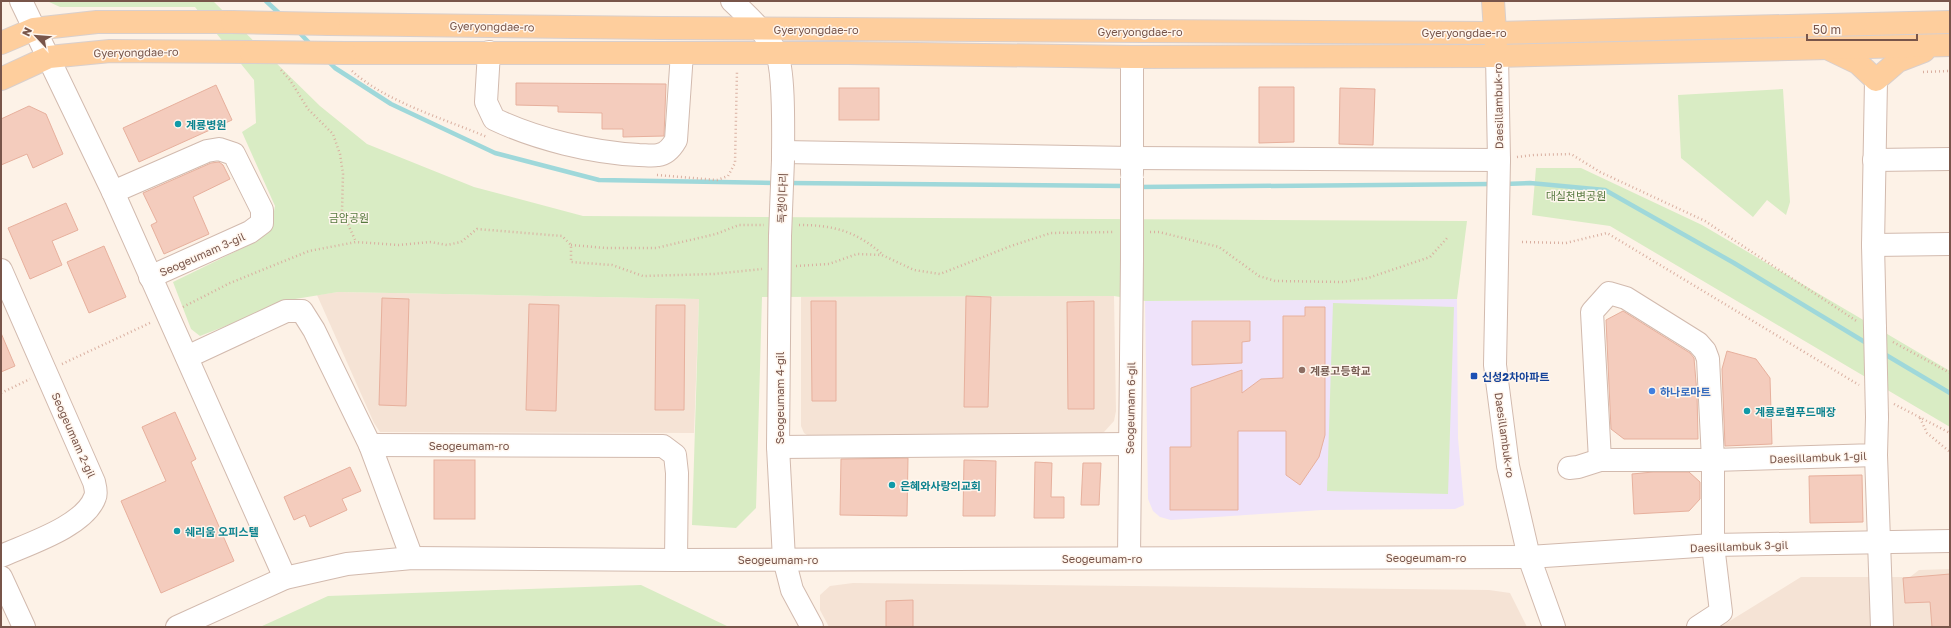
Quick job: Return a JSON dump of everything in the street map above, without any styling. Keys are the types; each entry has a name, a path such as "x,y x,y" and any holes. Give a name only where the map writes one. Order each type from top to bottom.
{"main road":[{"name":"Daesillambuk-ro","path":"1493,1 1497,56"},
{"name":"Gyeryongdae-ro","path":"34,29 97,22 232,22 761,28 1496,32 1950,22"},
{"path":"1,43 34,29"},
{"path":"1828,49 1858,63 1876,80 1898,61 1943,46"},
{"path":"489,52 1132,57 1497,56 1943,46"},
{"name":"Gyeryongdae-ro","path":"1,79 49,57 110,51 345,53 489,52"}],"street":[{"name":"Seogeumam 3-gil","path":"21,1 113,192 285,578"},
{"path":"732,1 761,28 777,54 781,77 783,156 1132,168 1498,169"},
{"path":"489,52 486,102 494,119 511,128 566,144 624,154 658,155 670,150 676,140 682,53"},
{"name":"Daesillambuk-ro","path":"1497,56 1498,169 1495,365 1508,466 1529,557 1554,627"},
{"path":"1132,57 1132,168"},
{"name":"Daesillambuk 1-gil","path":"1569,468 1578,467 1600,460 1713,460 1876,455 1885,410 1875,331 1873,245 1876,80"},
{"name":"Seogeumam 3-gil","path":"113,192 207,151 220,149 234,154 262,210 262,223 250,232 150,277"},
{"name":"독쟁이다리","path":"782,229 783,156"},
{"path":"1874,160 1950,159"},
{"name":"Seogeumam 6-gil","path":"1129,558 1132,168"},
{"name":"Seogeumam 4-gil","path":"782,229 780,268 778,447 784,559 792,590 812,627"},
{"path":"1873,245 1950,244"},
{"name":"Seogeumam 2-gil","path":"1,270 94,482 96,496 87,512 75,522 1,556"},
{"path":"1600,460 1592,312 1609,293 1626,298 1698,343 1705,351 1709,366 1713,460 1713,545 1721,612 1698,627"},
{"path":"187,358 286,311 302,311 314,330 370,445 412,558"},
{"path":"778,447 1129,444"},
{"name":"Seogeumam-ro","path":"370,445 663,446 675,455 677,472 676,560"},
{"path":"1876,455 1882,622"},
{"name":"Daesillambuk 3-gil","path":"1529,557 1713,545 1950,542"},
{"name":"Seogeumam-ro","path":"177,627 285,578 348,564 412,558 676,560 1529,557"},
{"path":"1,577 24,627"}],"path":[{"path":"279,68 290,80 308,109 333,134 340,154 343,174 342,211 356,242"},
{"path":"1920,72 1950,71"},
{"path":"1498,169 1534,155 1571,154 1600,172 1705,221 1875,331 1950,373"},
{"path":"1,393 168,315 230,283 309,251 356,242 399,245 430,242 448,245 461,242 477,229 562,236 571,244 606,248 656,248 716,234 739,225 782,229 819,225 848,231 868,242 882,255 914,270 940,274 960,268 1004,249 1051,233 1121,232"},
{"path":"1144,232 1159,232 1219,246 1259,276 1276,281 1343,282 1368,278 1430,257 1448,237"},
{"path":"1522,242 1566,243 1607,233 1860,386"},
{"path":"571,244 570,262 612,265 643,276 714,274 829,264 857,254 882,255"},
{"path":"1885,410 1920,418 1950,433"},
{"path":"1920,418 1927,433 1950,452"}],"shaded area":[{"path":"338,292 699,299 694,433 380,432 374,423 317,295"},
{"path":"1114,296 1116,411 1114,421 1104,432 1089,438 810,437 804,433 801,426 801,297"},
{"name":"계룡고등학교","path":"1457,299 1458,438 1464,505 1455,509 1322,510 1171,520 1160,517 1153,511 1148,499 1145,301"},
{"path":"1950,569 1950,627 1720,627 1801,577 1910,577 1919,570"},
{"path":"853,583 1489,590 1510,593 1527,627 829,627 820,610 820,595 830,586"}],"green space":[{"name":"금암공원","path":"47,1 213,1 320,106 367,144 474,187 583,216 1467,221 1457,299 1145,301 1114,296 762,297 756,508 736,528 692,525 699,299 338,292 295,299 200,336 191,329 173,282 253,243 271,227 275,206 242,132 256,123 254,80 195,7 60,7"},
{"path":"1783,89 1790,202 1786,215 1767,200 1753,217 1681,158 1678,95"},
{"name":"대실천변공원","path":"1536,168 1581,168 1702,225 1950,371 1950,427 1610,226 1532,215"},
{"path":"1333,303 1454,307 1448,494 1327,491"},
{"path":"641,585 729,627 260,627 328,596"}],"building":[{"path":"516,83 666,84 664,136 623,137 623,129 602,129 602,113 558,112 558,106 516,105"},
{"name":"계룡병원","path":"216,85 232,120 139,162 123,128"},
{"path":"1259,87 1294,87 1294,142 1259,143"},
{"path":"839,88 879,88 879,120 839,120"},
{"path":"1340,88 1375,89 1373,145 1339,144"},
{"path":"29,106 46,114 63,154 33,168 27,154 1,165 1,119"},
{"path":"219,162 223,165 230,179 193,197 209,234 164,254 151,225 157,222 143,193 211,163"},
{"path":"66,203 78,230 52,241 62,265 30,279 8,228"},
{"path":"104,246 126,297 89,313 67,262"},
{"path":"966,296 991,297 988,407 964,407"},
{"path":"382,298 409,299 406,406 379,405"},
{"path":"811,301 836,301 836,401 812,401"},
{"path":"1094,301 1094,409 1068,409 1067,302"},
{"path":"529,304 559,305 556,411 526,410"},
{"path":"656,305 685,305 684,410 655,410"},
{"path":"1305,307 1325,307 1325,435 1319,457 1300,485 1286,475 1286,431 1238,431 1238,510 1170,510 1170,447 1191,447 1191,388 1242,370 1242,393 1261,379 1283,378 1283,316 1305,316"},
{"name":"하나로마트","path":"1623,311 1690,353 1694,358 1697,394 1698,439 1624,439 1611,429 1606,320"},
{"path":"1192,321 1250,321 1250,341 1242,342 1242,363 1192,365"},
{"path":"1,333 15,366 1,372"},
{"name":"계룡로컬푸드매장","path":"1727,351 1756,359 1770,378 1772,444 1725,446 1722,369"},
{"name":"쉐리움 오피스텔","path":"175,412 196,459 191,462 234,561 161,593 121,501 166,481 142,427"},
{"path":"908,458 907,516 840,515 841,459"},
{"path":"434,460 475,460 475,519 434,519"},
{"path":"964,460 996,461 995,516 963,516"},
{"path":"1035,462 1052,463 1051,497 1064,497 1064,518 1034,518"},
{"path":"1083,463 1101,463 1099,505 1081,505"},
{"path":"350,467 361,491 342,499 347,510 310,527 305,515 294,520 284,497"},
{"path":"1653,472 1689,472 1700,482 1700,499 1689,511 1634,514 1632,474"},
{"path":"1862,475 1863,522 1810,523 1809,476"},
{"path":"1950,574 1950,627 1932,627 1930,602 1905,603 1903,578"},
{"path":"913,600 913,627 886,627 886,601"}],"waterway":[{"path":"266,1 281,15"},
{"path":"298,31 312,46"},
{"path":"328,61 335,68 391,104 495,153 599,180 776,183"},
{"path":"788,183 1126,186"},
{"path":"1504,184 1530,183 1605,190 1734,263 1868,344"},
{"path":"1138,187 1492,184"},
{"path":"1881,352 1950,393"}],"place":[{"name":"계룡병원","path":"178,124"},
{"name":"계룡고등학교","path":"1302,370"},
{"name":"신성2차아파트","path":"1474,376"},
{"name":"하나로마트","path":"1652,391"},
{"name":"계룡로컬푸드매장","path":"1747,411"},
{"name":"은혜와사랑의교회","path":"892,485"},
{"name":"쉐리움 오피스텔","path":"177,531"}]}
